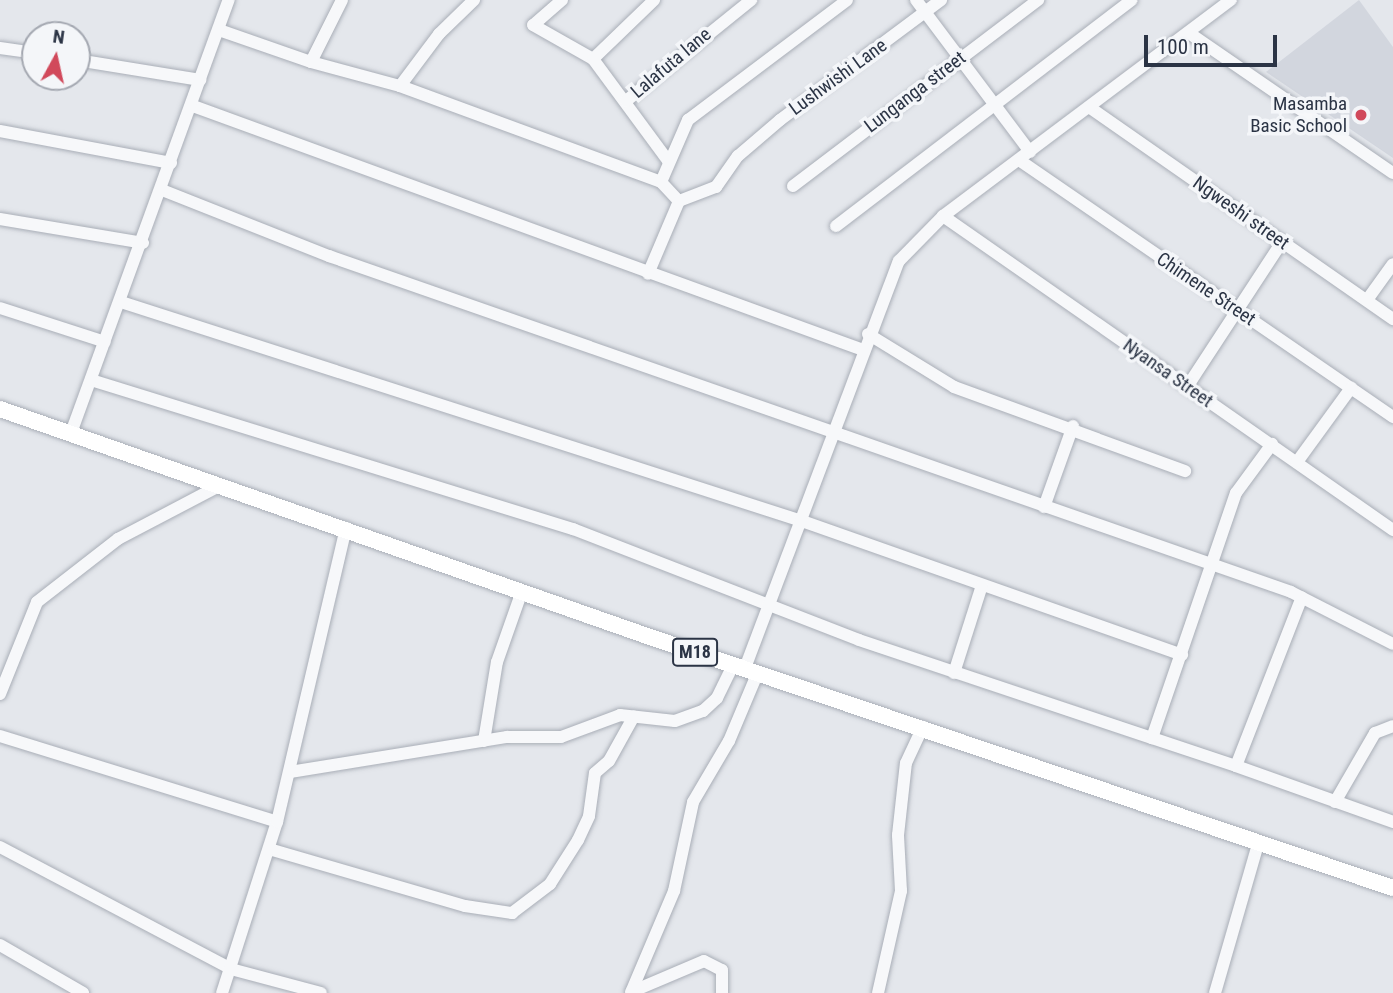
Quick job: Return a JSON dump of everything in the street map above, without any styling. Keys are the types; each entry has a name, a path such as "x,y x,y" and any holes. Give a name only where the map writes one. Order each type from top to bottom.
{"main road":[{"name":"M18","path":"0,409 217,487 346,528 745,668 1393,888"}],"street":[{"path":"71,433 193,106 229,0"},
{"path":"311,62 342,0"},
{"path":"400,86 439,34 474,0"},
{"path":"562,0 534,23 593,59 669,162"},
{"path":"593,59 654,0"},
{"name":"Lalafuta lane","path":"626,101 751,0"},
{"path":"661,182 688,120 847,0"},
{"name":"Chimene Street","path":"916,0 993,106 1024,156 1236,309 1393,417"},
{"name":"Lushwishi Lane","path":"679,201 716,187 738,156 941,0"},
{"name":"Lunganga street","path":"793,186 1038,0"},
{"path":"836,226 1132,0"},
{"path":"631,991 674,891 693,802 729,741 745,668 895,267 943,216 1231,0"},
{"path":"219,30 311,62 400,86 661,182 679,201 648,274"},
{"path":"1189,33 1393,173"},
{"path":"0,48 21,51"},
{"path":"91,62 200,80"},
{"path":"193,106 648,274 863,350"},
{"name":"Ngweshi street","path":"1089,107 1393,319"},
{"path":"0,131 171,163"},
{"path":"162,190 329,256 1302,597 1393,644"},
{"name":"Nyansa Street","path":"943,216 1393,530"},
{"path":"0,219 143,243"},
{"path":"1187,387 1282,242"},
{"path":"1367,300 1393,264"},
{"path":"121,302 802,521 1182,655"},
{"path":"0,308 105,342"},
{"path":"868,334 954,387 1073,426 1185,471"},
{"path":"91,380 573,529 770,606 954,673 1236,766 1393,822"},
{"path":"1297,462 1351,388"},
{"path":"1044,507 1073,426"},
{"path":"1152,738 1237,493 1272,444"},
{"path":"0,694 37,602 118,539 217,487"},
{"path":"222,993 277,822 346,528"},
{"path":"954,673 982,584"},
{"path":"484,741 497,662 522,591"},
{"path":"1236,766 1302,597"},
{"path":"290,772 484,741 561,737 597,721 634,716 675,721 703,711 745,668"},
{"path":"269,849 465,906 512,913 550,884 578,840 589,816 595,773 609,761 634,716"},
{"path":"1335,802 1375,733 1393,726"},
{"path":"878,993 901,891 898,835 906,763 923,727"},
{"path":"0,736 277,822"},
{"path":"1214,993 1258,844"},
{"path":"0,847 230,969 321,993"},
{"path":"0,945 83,993"},
{"path":"631,991 704,961 722,970 722,993"}],"shaded area":[{"name":"Masamba Basic School","path":"1359,0 1393,47 1393,158 1266,72"}],"place":[{"name":"Masamba Basic School","path":"1361,115"}]}
